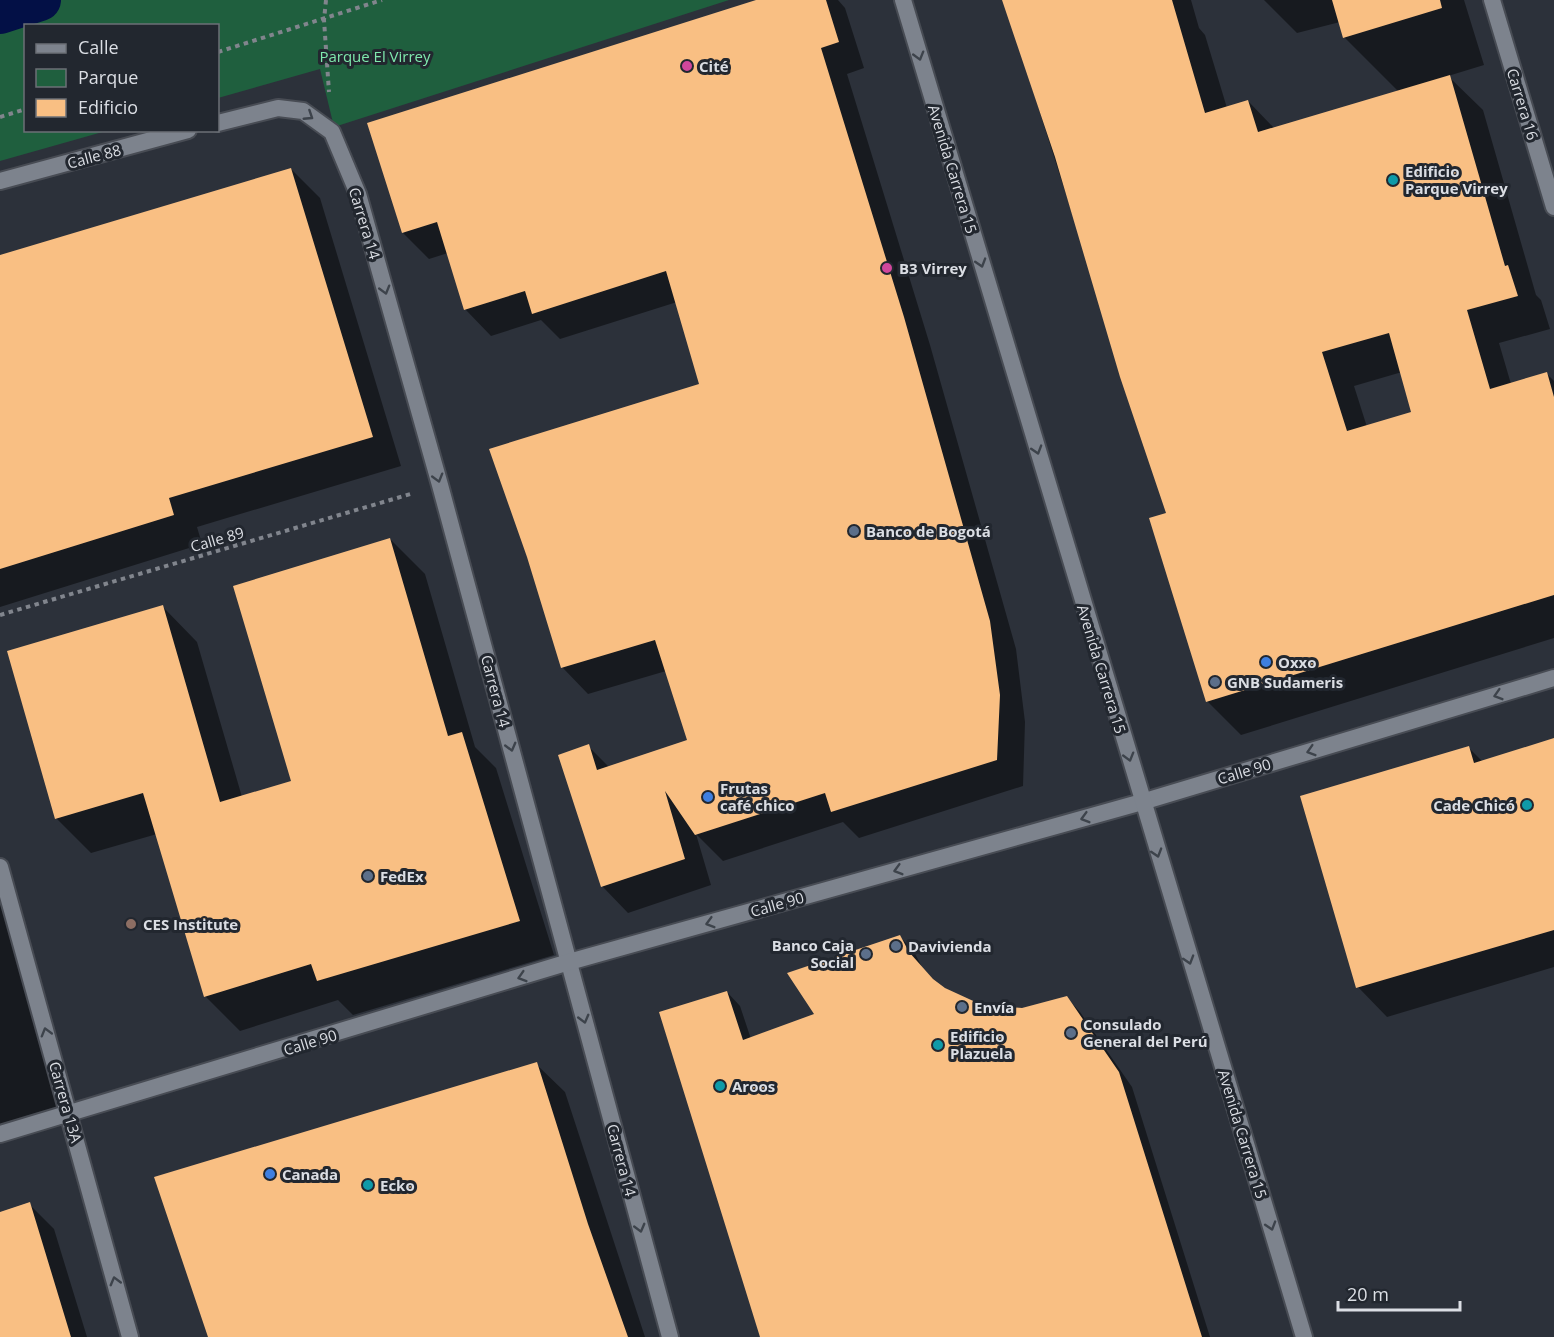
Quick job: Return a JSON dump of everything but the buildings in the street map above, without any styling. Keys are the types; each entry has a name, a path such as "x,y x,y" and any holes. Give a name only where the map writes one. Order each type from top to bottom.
{"street":[{"name":"Avenida Carrera 15","path":"903,0 1142,802 1305,1337"},
{"name":"Carrera 16","path":"1492,0 1554,207"},
{"path":"219,123 278,108 303,111 332,132"},
{"name":"Calle 88","path":"0,181 181,132"},
{"name":"Carrera 14","path":"332,132 358,194 440,485 670,1337"},
{"name":"Calle 90","path":"0,1134 569,962 1142,802 1554,678"},
{"name":"Carrera 13A","path":"0,867 130,1337"}],"path":[{"path":"326,0 324,20 332,132"},
{"path":"219,52 382,0"},
{"path":"0,117 24,110"},
{"name":"Calle 89","path":"0,615 440,485"}],"green space":[{"name":"Parque El Virrey","path":"0,0 729,0 334,127 320,69 219,98 219,24 24,24 24,132 102,132 0,161"}],"waterway":[{"path":"0,13 40,0"}],"place":[{"name":"Cité","path":"687,66"},
{"name":"Edificio Parque Virrey","path":"1393,180"},
{"name":"B3 Virrey","path":"887,268"},
{"name":"Banco de Bogotá","path":"854,531"},
{"name":"Oxxo","path":"1266,662"},
{"name":"GNB Sudameris","path":"1215,682"},
{"name":"Frutas café chico","path":"708,797"},
{"name":"Cade Chicó","path":"1527,805"},
{"name":"FedEx","path":"368,876"},
{"name":"CES Institute","path":"131,924"},
{"name":"Davivienda","path":"896,946"},
{"name":"Banco Caja Social","path":"866,954"},
{"name":"Envía","path":"962,1007"},
{"name":"Consulado General del Perú","path":"1071,1033"},
{"name":"Edificio Plazuela","path":"938,1045"},
{"name":"Aroos","path":"720,1086"},
{"name":"Canada","path":"270,1174"},
{"name":"Ecko","path":"368,1185"}]}
